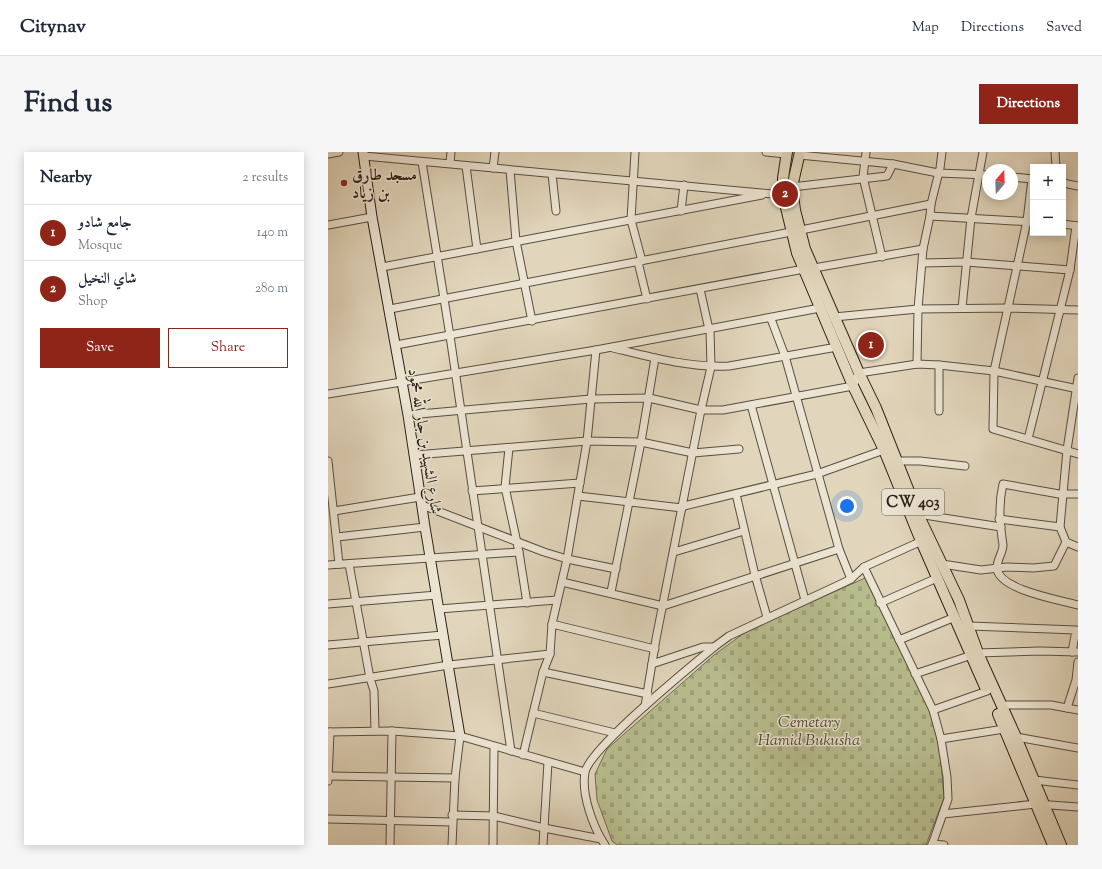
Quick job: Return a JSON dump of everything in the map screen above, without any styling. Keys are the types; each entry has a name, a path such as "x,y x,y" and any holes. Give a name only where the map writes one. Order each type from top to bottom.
{"main road":[{"name":"CW 403","path":"787,153 783,178 783,195 809,269 820,308 853,386 925,539 942,564 969,626 974,654 987,691 1061,845"},
{"name":"CW 403","path":"796,231 792,187 799,153"},
{"name":"CW 403","path":"809,269 834,317 876,408 918,514 937,578 954,617 1001,705 1016,737 1034,780 1053,845"}],"street":[{"path":"328,154 339,152"},
{"path":"450,163 452,152"},
{"path":"494,168 495,152"},
{"path":"635,152 632,181 631,220 647,299"},
{"path":"766,152 787,153"},
{"path":"866,152 863,178 882,257"},
{"path":"917,364 918,309 923,249 942,152"},
{"path":"962,308 971,218 983,152"},
{"path":"1055,152 1056,164"},
{"path":"799,153 893,164 938,173 982,175"},
{"path":"363,154 422,162 450,163 466,166 783,195"},
{"name":"شارع الشهيد بن جار الله محمود","path":"363,154 372,217 415,455 425,528 460,736"},
{"path":"422,162 436,257 456,374 481,555 511,752"},
{"path":"792,187 887,176 893,164"},
{"path":"466,166 477,249"},
{"path":"510,170 516,242 532,321"},
{"path":"552,174 556,211"},
{"path":"1018,178 1030,179"},
{"path":"1066,184 1078,186"},
{"path":"682,211 684,185"},
{"path":"382,267 770,194"},
{"path":"390,310 931,204"},
{"path":"930,216 1030,222 1018,266 994,371 993,429 1078,454"},
{"path":"328,226 372,217"},
{"path":"1028,439 1070,270 1077,226 1066,224"},
{"path":"396,346 923,249"},
{"path":"923,263 966,262 1070,270"},
{"path":"645,706 701,410 711,367 710,329 700,290"},
{"path":"328,394 596,350 771,319 820,308"},
{"path":"834,317 918,309 1009,308 1078,310"},
{"path":"771,319 785,356 839,549 851,579"},
{"path":"609,347 655,358 711,367 729,366 836,347"},
{"path":"523,755 543,672 550,654 552,624 567,559 587,441 596,350"},
{"path":"611,592 642,442 655,358"},
{"path":"408,415 591,399 649,398 701,410 722,410 751,406 853,386 859,373 917,364 994,371 1077,389"},
{"path":"939,365 939,411"},
{"path":"1078,378 1067,450 1060,527 1066,542 1078,547"},
{"path":"751,406 805,600"},
{"path":"415,455 587,441 642,442 693,453 739,449"},
{"path":"509,448 505,487 518,542 527,603"},
{"path":"578,496 683,507 817,474 884,450"},
{"path":"328,461 330,499 334,511 333,533 339,564"},
{"path":"897,461 920,461 965,466"},
{"path":"472,490 580,483"},
{"path":"1078,494 1059,494 1003,484 999,519 1003,549 997,568 1001,578 1019,588 1078,604"},
{"path":"736,494 755,575 767,617"},
{"path":"334,511 421,501 477,526 518,542 567,559 616,569"},
{"path":"918,514 1001,527"},
{"path":"999,519 1060,527"},
{"path":"333,533 425,528"},
{"path":"674,552 744,531"},
{"path":"603,842 590,810 585,786 586,772 590,763 615,733 714,647 729,636 851,579 864,567 925,539"},
{"path":"942,564 981,570 1054,566 1066,542"},
{"path":"562,582 611,592 663,606 839,549"},
{"path":"328,565 519,552"},
{"path":"350,564 370,678 374,691 375,731"},
{"path":"864,567 880,603 933,710 941,739 948,799 932,844 944,845"},
{"path":"880,603 937,578"},
{"path":"328,604 437,595"},
{"path":"439,609 557,600"},
{"path":"898,640 954,617"},
{"path":"552,624 655,649"},
{"path":"915,674 974,654 1033,651 1075,652 1076,630 969,626"},
{"path":"328,644 443,635"},
{"path":"652,664 700,648 714,647"},
{"path":"328,684 449,665 550,654"},
{"path":"1067,708 1076,680 1078,662"},
{"path":"543,672 648,694"},
{"path":"933,710 987,691"},
{"path":"1001,705 1051,705 1078,710"},
{"path":"533,713 615,733"},
{"path":"941,739 1004,729"},
{"path":"390,845 392,731"},
{"path":"328,781 329,732 392,731 460,736 511,752 586,772"},
{"path":"452,845 452,818 460,736"},
{"path":"1016,737 1078,748"},
{"path":"493,845 494,747"},
{"path":"544,845 548,762"},
{"path":"328,776 455,778"},
{"path":"1034,780 1078,785"},
{"path":"943,814 1040,804 1078,807"},
{"path":"328,819 390,820 494,816 603,842"}],"green space":[{"name":"Cemetary Hamid Bukusha","path":"865,578 930,711 940,748 944,798 926,845 617,845 612,841 597,800 595,774 607,749 714,655 747,631"}],"place":[{"name":"مسجد طارق بن زياد","path":"344,183"},
{"name":"شاي النخيل","path":"785,194"},
{"name":"جامع شادو","path":"871,345"}]}
